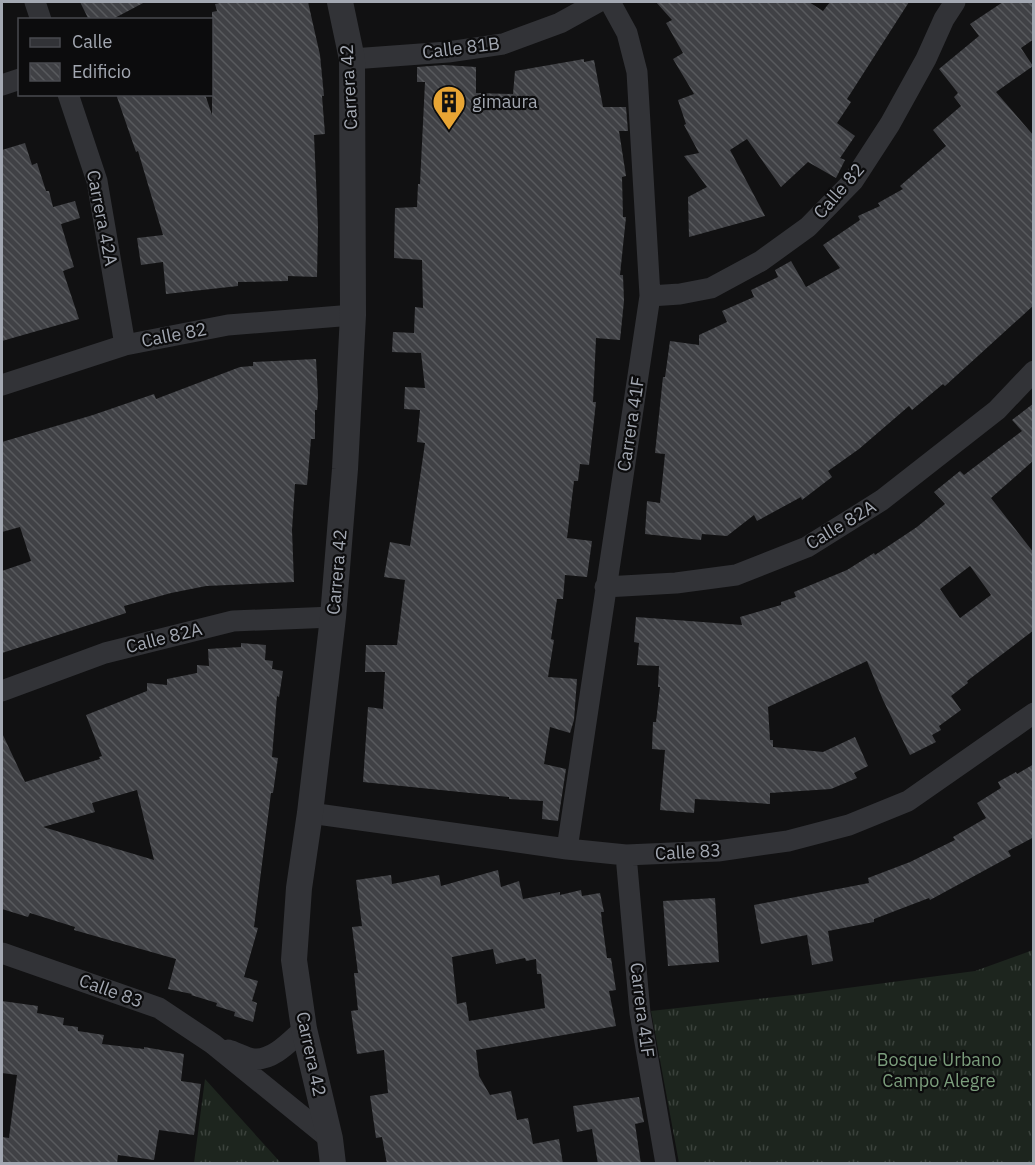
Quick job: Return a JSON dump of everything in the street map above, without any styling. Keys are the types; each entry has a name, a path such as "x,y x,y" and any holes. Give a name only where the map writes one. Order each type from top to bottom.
{"street":[{"path":"35,2 40,18"},
{"name":"Carrera 42","path":"331,1151 304,1029 294,960 298,888 310,813 333,616 345,469 353,315 352,59 340,2"},
{"name":"Calle 81B","path":"352,59 448,52 503,44 560,23 598,2"},
{"name":"Carrera 41F","path":"567,849 650,296 637,72 627,33 610,2"},
{"name":"Calle 82","path":"650,296 680,294 711,288 761,261 808,227 853,181 878,143 926,59 944,18 955,2"},
{"path":"2,85 18,80"},
{"name":"Carrera 42A","path":"69,96 97,181 125,345"},
{"name":"Calle 82","path":"2,385 125,345 228,325 353,315"},
{"name":"Calle 82A","path":"605,587 676,584 736,575 807,547 882,500 997,410 1034,370"},
{"name":"Calle 82A","path":"2,691 105,653 233,621 333,616"},
{"name":"Calle 83","path":"310,813 567,849 626,855 730,849 788,841 849,825 908,801 1034,713"},
{"name":"Carrera 41F","path":"626,855 640,1013 666,1164"},
{"name":"Calle 83","path":"2,953 159,1008 213,1044 331,1151"},
{"name":"Calle 83","path":"213,1044 255,1059 267,1057 277,1051 304,1029"},
{"path":"320,1164 331,1151"}],"green space":[{"name":"Bosque Urbano Campo Alegre","path":"1033,950 1033,1163 679,1163 651,1011 975,971"},
{"path":"205,1079 281,1163 194,1163"}],"building":[{"path":"80,2 145,2 115,18 88,18"},
{"path":"308,2 320,55 324,96 322,96 325,134 314,135 318,227 317,277 288,276 288,281 238,282 238,286 166,294 163,262 141,265 137,238 163,235 138,151 136,152 117,96 206,96 212,115 212,12 217,11 215,4"},
{"path":"656,2 809,2 823,11 830,2 909,2 847,99 851,102 837,123 855,136 840,158 845,160 836,178 808,162 781,187 747,139 730,150 765,216 689,237 688,197 707,187 684,156 699,153 684,125 686,124 678,100 694,94 673,59 683,53 666,23 672,20"},
{"path":"1003,2 1034,2 1034,39 1021,48 1033,66 996,92 1034,136 1034,305 945,386 943,384 912,410 909,406 859,449 828,471 832,477 802,500 801,497 757,521 754,515 727,536 702,534 701,540 645,534 647,501 660,503 665,454 655,453 663,377 665,377 670,341 699,345 699,335 727,322 722,311 754,297 751,290 778,277 775,270 791,261 806,287 840,268 823,245 860,220 858,216 880,206 878,203 903,189 900,186 946,146 933,130 961,106 954,97 958,93 939,69 979,36 970,24"},
{"path":"584,59 584,62 594,60 603,107 626,107 628,131 619,131 626,176 622,177 623,217 626,217 620,275 623,275 624,301 620,340 596,338 593,402 596,402 589,465 580,464 578,481 574,481 567,538 592,541 587,577 565,575 563,599 557,599 551,639 554,640 548,677 577,679 574,720 570,733 550,727 544,764 566,769 558,821 542,819 543,801 363,782 368,707 383,709 385,672 365,672 366,645 397,645 405,580 384,577 390,542 410,546 425,443 417,442 420,410 404,409 405,387 425,388 421,353 392,352 393,332 414,333 415,307 423,308 422,260 394,258 395,208 417,207 418,184 420,184 425,82 417,82 417,67 444,65 476,67 476,93 513,94 515,71"},
{"path":"25,143 32,165 37,163 53,207 75,201 80,218 61,224 74,267 63,271 79,319 2,341 2,150"},
{"path":"316,359 318,396 317,410 315,410 315,439 311,439 307,485 295,484 292,530 294,582 206,586 171,593 124,606 126,613 2,653 2,571 31,561 20,527 2,532 2,442 154,394 156,399 240,367 253,366 253,362"},
{"path":"1034,403 1034,460 991,498 1034,553 1034,630 951,696 961,710 939,726 941,730 932,735 936,742 910,755 867,661 768,707 770,740 773,740 773,747 823,752 855,737 868,766 854,773 857,778 831,789 770,793 770,804 695,799 694,813 660,810 665,750 652,749 653,722 656,722 660,687 658,687 659,666 637,665 639,643 634,642 636,617 742,625 740,617 781,605 781,602 796,597 794,592 847,570 874,553 875,555 917,527 945,504 934,492 960,471 964,475 1022,431 1012,420","holes":["970,566 991,595 960,618 940,589"]},
{"path":"241,643 266,645 265,660 273,661 272,669 283,671 279,697 277,696 272,757 278,758 273,793 271,793 254,927 258,928 244,977 258,981 252,1001 257,1003 253,1022 234,1016 235,1012 216,1006 217,1003 168,989 176,959 74,930 75,927 30,913 28,917 2,909 2,733 25,782 100,759 99,757 102,756 86,715 147,691 147,683 167,685 167,679 197,673 197,665 209,666 208,649 241,647","holes":["137,790 154,860 43,827 95,812 92,803"]},
{"path":"1034,764 1034,837 1008,851 1011,856 930,900 929,898 874,919 874,922 828,931 833,961 812,965 807,935 761,944 754,905 869,883 868,878 910,862 955,840 953,837 986,818 977,803 1001,788 998,782"},
{"path":"498,870 501,887 519,881 523,899 581,890 582,896 600,893 604,912 601,912 607,958 611,958 616,990 609,991 616,1026 476,1050 479,1076 490,1095 511,1091 517,1120 528,1118 533,1144 559,1139 563,1164 387,1164 382,1137 376,1138 370,1096 388,1093 384,1050 357,1054 351,1011 358,1010 354,973 358,973 352,927 362,926 356,880 391,875 392,884 439,875 441,886","holes":["493,949 496,964 525,958 526,961 536,959 537,974 541,974 545,1008 469,1021 466,1002 457,1004 452,957"]},
{"path":"715,898 719,962 668,966 663,901"},
{"path":"2,1001 38,1006 37,1013 64,1018 63,1025 78,1027 78,1031 104,1035 102,1044 144,1049 144,1047 184,1054 181,1081 201,1084 194,1135 159,1130 154,1160 118,1155 117,1164 2,1164 2,1137 9,1138 17,1075 2,1073"},
{"path":"639,1097 644,1122 635,1124 641,1164 598,1164 592,1129 577,1132 573,1106"}],"place":[{"name":"gimaura","path":"449,131"}]}
